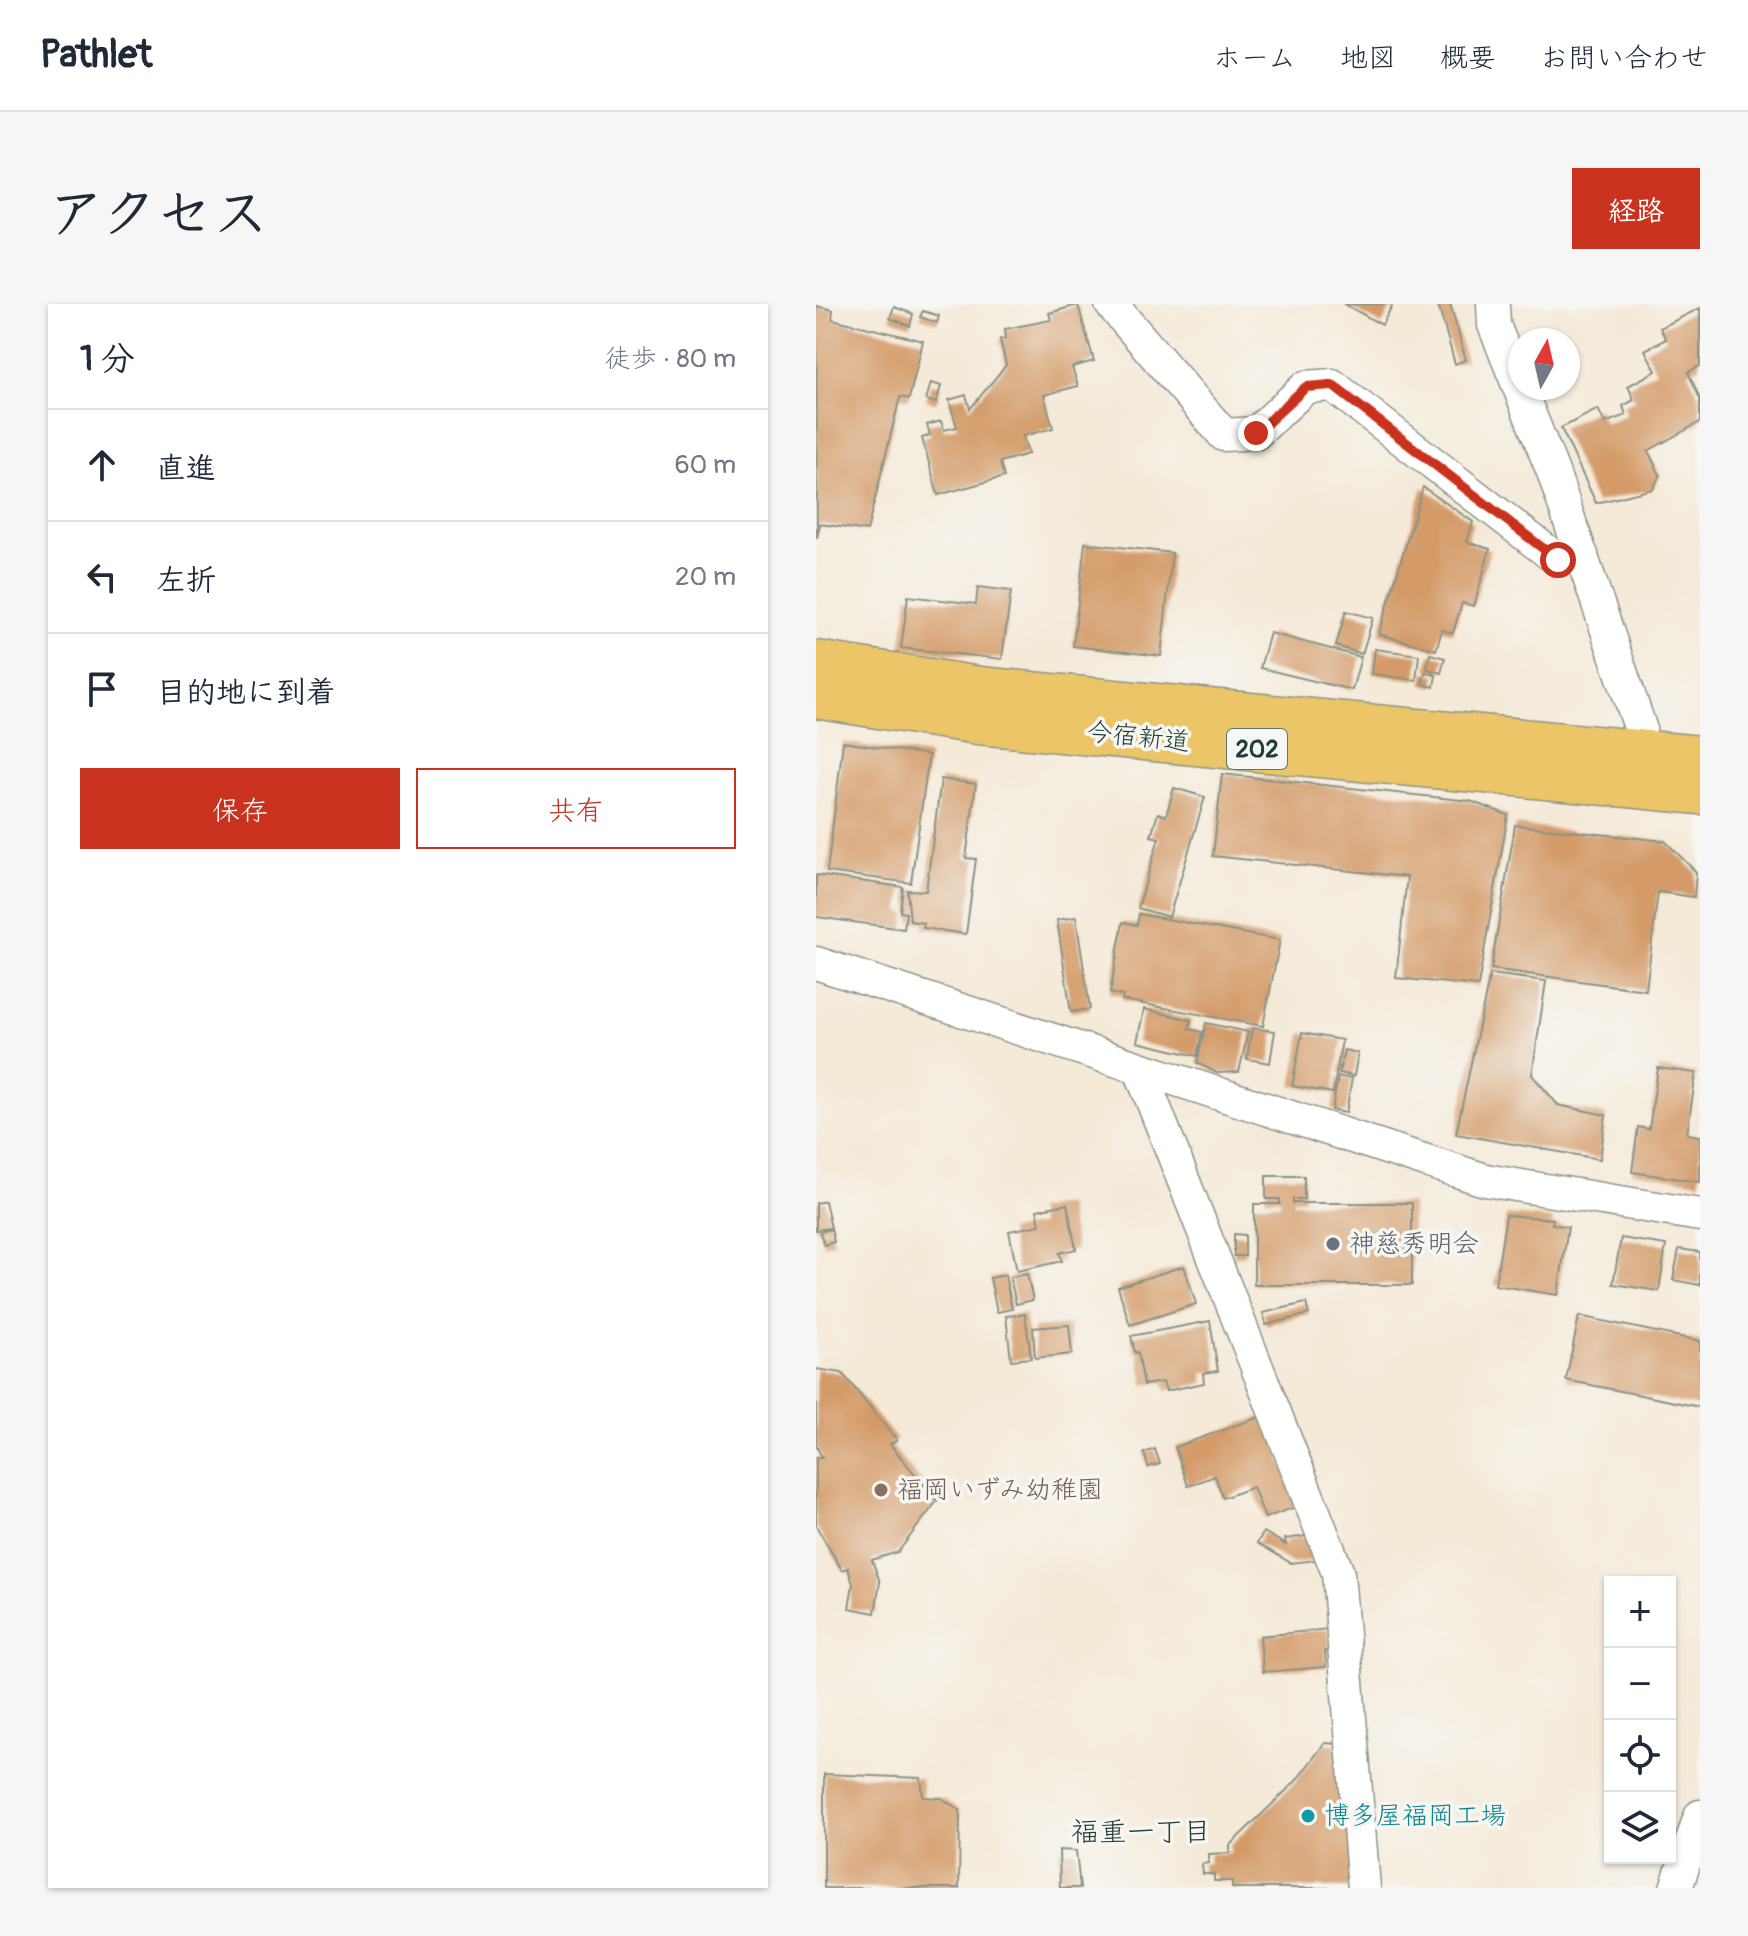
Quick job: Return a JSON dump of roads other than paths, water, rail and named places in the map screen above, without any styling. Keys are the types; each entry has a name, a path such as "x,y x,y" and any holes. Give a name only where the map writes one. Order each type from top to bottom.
{"highway":[{"name":"今宿新道","path":"816,663 979,689 1700,758"},
{"name":"今宿新道","path":"816,696 978,722 1700,792"}],"street":[{"path":"1111,304 1224,435 1256,433 1306,387 1332,385 1558,560 1582,555"},
{"path":"1493,304 1494,325 1582,555 1640,727 1641,751"},
{"path":"816,963 1485,1180 1700,1215"},
{"path":"1140,1070 1338,1573 1364,1888"},
{"path":"1676,1888 1700,1816"}],"place":[{"name":"神慈秀明会","path":"1333,1244"},
{"name":"福岡いずみ幼稚園","path":"881,1490"},
{"name":"博多屋福岡工場","path":"1308,1816"}],"district":[{"name":"福重一丁目","path":"1141,1832"}]}
